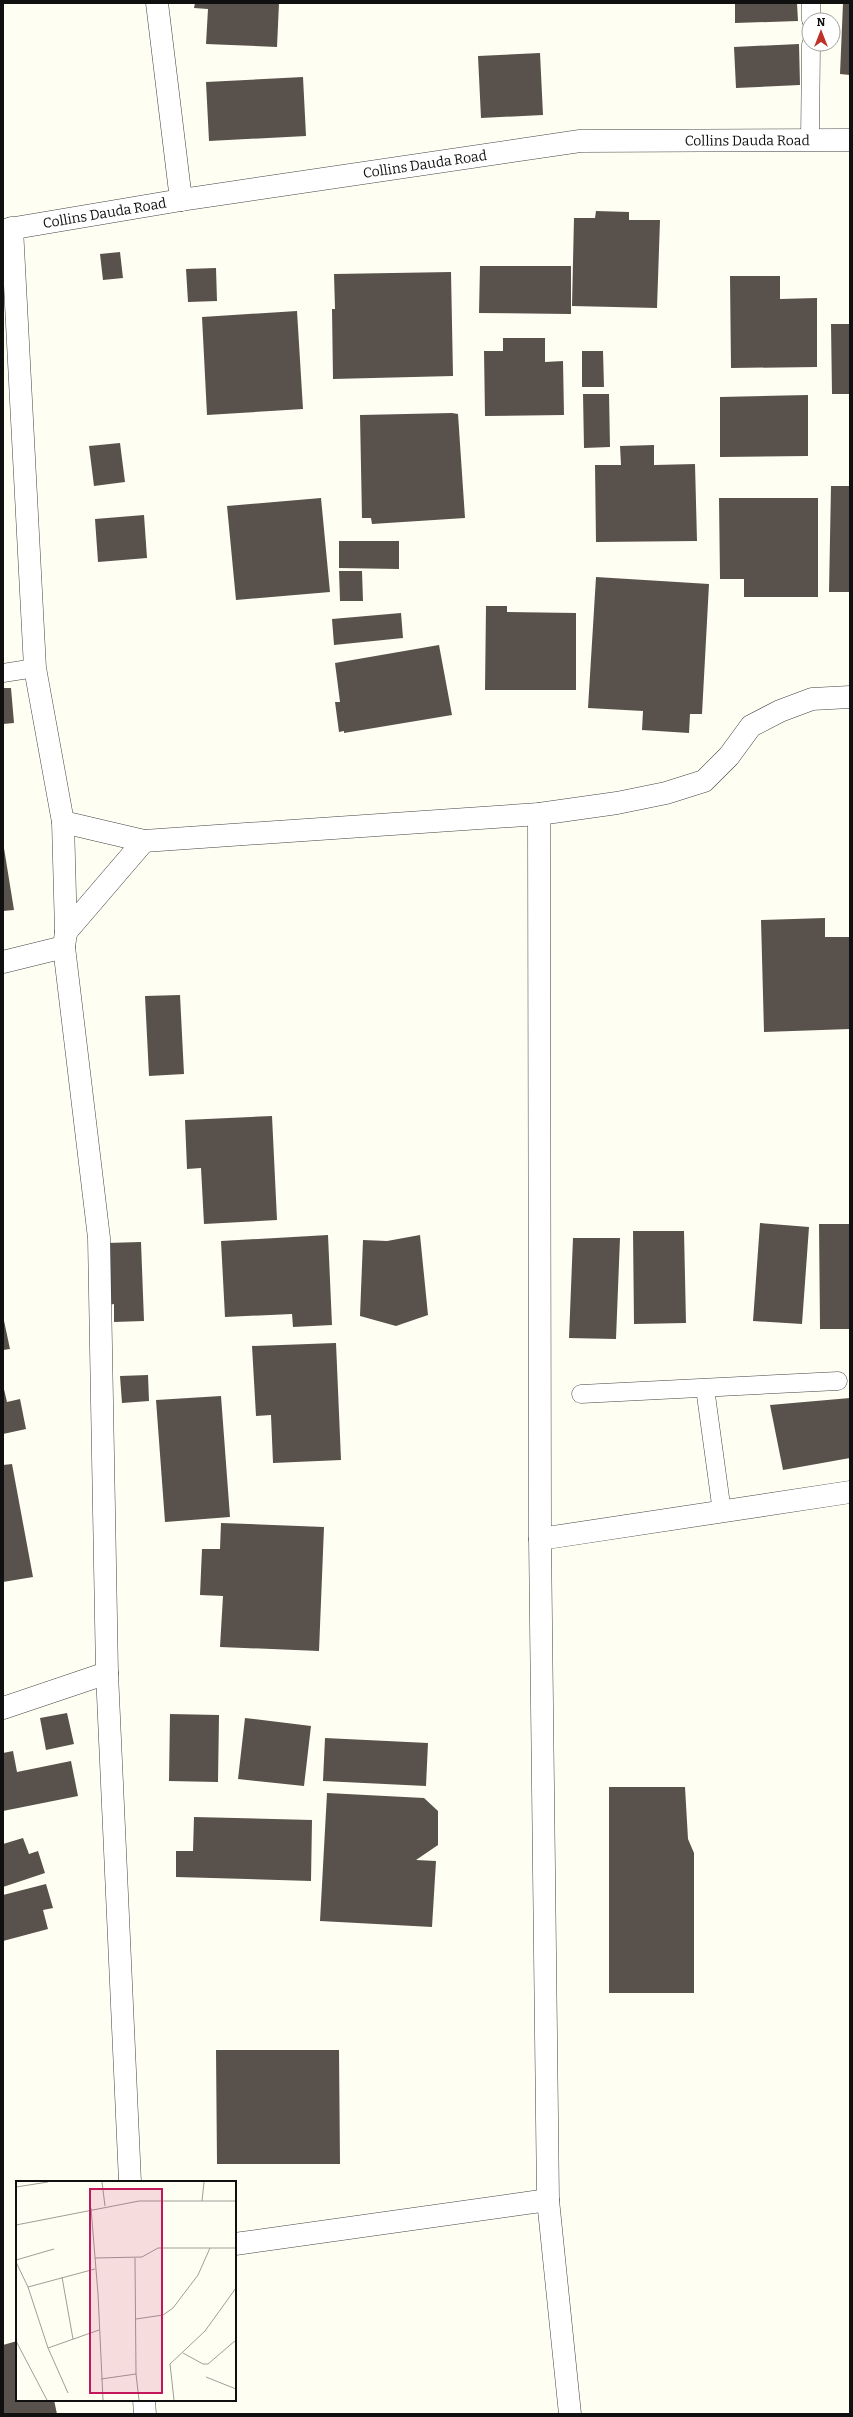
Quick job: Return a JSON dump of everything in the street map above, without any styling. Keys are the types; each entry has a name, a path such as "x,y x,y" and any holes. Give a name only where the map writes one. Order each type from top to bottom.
{"street":[{"path":"157,3 182,200"},
{"name":"Collins Dauda Road","path":"7,229 182,200 580,142 850,140"},
{"path":"7,229 36,668 63,822 65,940 99,1238 107,1673 130,2181"},
{"path":"63,822 144,841 539,814 652,796 704,781 728,756 751,726 780,711 812,699 850,697"},
{"path":"539,814 540,1539 548,2200 570,2414"},
{"path":"3,962 65,940 144,841"},
{"path":"540,1539 850,1492"},
{"path":"3,1708 107,1673"},
{"path":"236,2244 548,2200"},
{"path":"144,2401 145,2414"}],"lane":[{"path":"810,52 810,140"},
{"path":"3,673 36,668"},
{"path":"581,1394 838,1381"},
{"path":"705,1388 722,1512"}],"building":[{"path":"195,3 279,3 277,47 206,44 208,9 194,8"},
{"path":"735,3 797,3 798,21 735,23"},
{"path":"843,3 850,3 850,75 840,74"},
{"path":"799,44 800,85 736,88 734,47"},
{"path":"540,53 543,115 481,118 478,56"},
{"path":"303,77 306,136 209,141 206,82"},
{"path":"596,211 629,212 629,220 660,220 657,308 572,306 574,218 595,218"},
{"path":"120,252 123,278 103,280 100,254"},
{"path":"480,266 571,266 571,314 479,313"},
{"path":"216,268 217,301 188,302 186,269"},
{"path":"451,272 453,376 333,379 332,309 335,309 334,274"},
{"path":"730,276 780,276 780,299 817,298 817,367 731,368"},
{"path":"297,311 303,409 207,415 202,317"},
{"path":"831,324 850,324 850,394 832,394"},
{"path":"503,338 545,338 545,362 563,361 564,415 485,416 484,351 503,351"},
{"path":"582,351 603,351 604,387 582,387"},
{"path":"583,394 609,394 610,447 584,448"},
{"path":"808,395 808,456 720,457 720,397"},
{"path":"458,414 465,518 372,524 371,518 362,518 360,415"},
{"path":"120,443 125,482 94,486 89,446"},
{"path":"654,445 654,465 695,464 697,541 596,542 595,465 621,465 620,446"},
{"path":"831,486 850,486 850,592 829,592"},
{"path":"321,498 330,592 236,600 227,506"},
{"path":"719,498 818,498 818,597 744,597 744,579 720,579"},
{"path":"144,515 147,558 98,562 95,519"},
{"path":"339,541 399,541 399,569 339,568"},
{"path":"339,571 362,571 363,601 340,601"},
{"path":"596,577 709,584 702,714 690,714 689,733 642,730 643,711 588,708"},
{"path":"486,606 507,606 507,612 576,613 576,690 485,690"},
{"path":"401,613 403,638 334,645 332,619"},
{"path":"439,645 452,715 344,733 344,731 339,732 335,702 340,702 335,663"},
{"path":"3,688 11,688 14,723 3,724"},
{"path":"3,842 14,910 3,911"},
{"path":"825,918 825,937 850,937 850,1029 764,1032 761,920"},
{"path":"180,995 184,1074 149,1076 145,996"},
{"path":"272,1116 277,1220 204,1224 201,1168 187,1169 185,1120"},
{"path":"760,1223 809,1227 802,1324 753,1321"},
{"path":"819,1224 850,1224 850,1329 820,1329"},
{"path":"633,1231 684,1231 686,1323 634,1324"},
{"path":"328,1235 332,1325 293,1327 292,1314 225,1317 221,1241"},
{"path":"420,1235 428,1315 396,1326 360,1316 363,1240 387,1241"},
{"path":"573,1238 620,1238 616,1339 569,1338"},
{"path":"141,1242 144,1321 114,1322 114,1304 108,1305 106,1243"},
{"path":"3,1316 10,1349 3,1350"},
{"path":"336,1343 341,1460 273,1463 271,1415 256,1416 252,1346"},
{"path":"148,1375 149,1401 122,1403 120,1376"},
{"path":"3,1385 7,1402 20,1399 26,1429 3,1434"},
{"path":"221,1396 230,1517 165,1522 156,1400"},
{"path":"850,1398 850,1458 783,1470 770,1405"},
{"path":"12,1464 33,1577 3,1582 3,1465"},
{"path":"221,1523 324,1527 319,1651 220,1647 223,1596 200,1595 202,1549 220,1549"},
{"path":"67,1713 74,1744 46,1750 40,1718"},
{"path":"170,1714 219,1715 218,1782 169,1781"},
{"path":"245,1718 311,1726 304,1786 238,1779"},
{"path":"325,1738 428,1743 426,1786 323,1781"},
{"path":"13,1751 17,1772 71,1761 78,1796 3,1811 3,1753"},
{"path":"609,1787 685,1787 688,1839 694,1853 694,1993 609,1993"},
{"path":"327,1793 424,1798 438,1811 438,1845 416,1860 436,1861 432,1927 320,1921"},
{"path":"194,1817 312,1820 311,1881 176,1877 176,1851 193,1851"},
{"path":"23,1838 29,1854 38,1851 45,1873 3,1887 3,1844"},
{"path":"46,1884 53,1908 43,1910 48,1929 3,1941 3,1895"},
{"path":"216,2050 339,2050 340,2164 217,2164"},
{"path":"16,2341 16,2401 54,2401 57,2414 3,2414 3,2345"}]}
